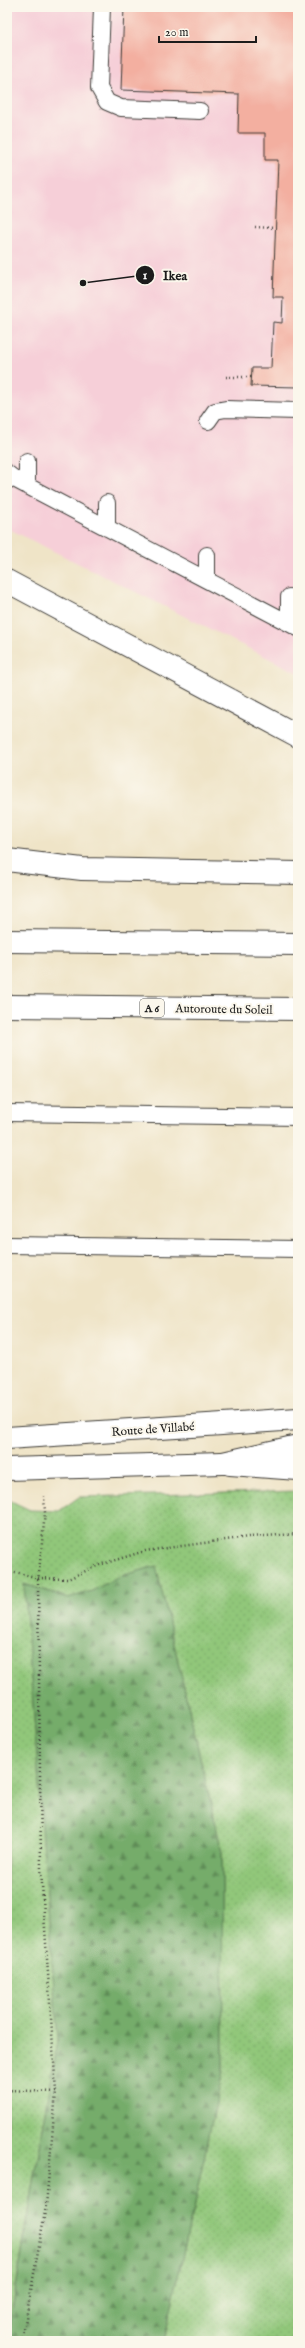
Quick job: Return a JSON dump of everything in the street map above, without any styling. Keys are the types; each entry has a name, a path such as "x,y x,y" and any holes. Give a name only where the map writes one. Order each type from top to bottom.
{"main road":[{"path":"7,581 298,736"},
{"path":"7,860 82,869 298,873"},
{"path":"7,941 298,944"},
{"name":"Autoroute du Soleil","path":"7,1006 298,1009"},
{"name":"Route de Villabé","path":"7,1438 298,1419"},
{"path":"223,1463 298,1446"},
{"path":"7,1469 223,1463 298,1469"}],"lane":[{"path":"102,7 99,88 107,102 121,108 200,111"},
{"path":"208,421 214,411 226,409 294,415"},
{"path":"27,461 27,486"},
{"path":"7,473 27,486 293,626"},
{"path":"107,528 108,503"},
{"path":"207,555 207,580"},
{"path":"289,597 293,626"},
{"path":"7,1113 298,1117"},
{"path":"7,1244 298,1249"}],"path":[{"path":"255,227 276,228"},
{"path":"226,377 251,378"},
{"path":"22,2341 46,2206 56,2092 41,1870 39,1578 45,1512 42,1468"},
{"path":"7,1570 39,1578 68,1579 99,1565 145,1551 248,1537 298,1534"},
{"path":"7,2090 56,2092"}],"shaded area":[{"path":"7,7 298,7 298,673 7,528"}],"green space":[{"path":"298,1491 298,2341 164,2341 223,2071 222,1852 156,1566 118,1577 92,1591 68,1598 24,1584 58,2041 7,2339 7,1499 30,1510 59,1511 79,1497"},
{"path":"156,1566 222,1852 223,2071 164,2341 7,2341 58,2041 24,1584 68,1598 92,1591 118,1577"}],"building":[{"path":"124,7 298,7 298,387 251,386 252,368 271,368 273,322 282,323 283,297 273,297 278,160 265,160 265,133 238,133 239,94 121,90"}],"place":[{"name":"Ikea","path":"83,283"}]}
